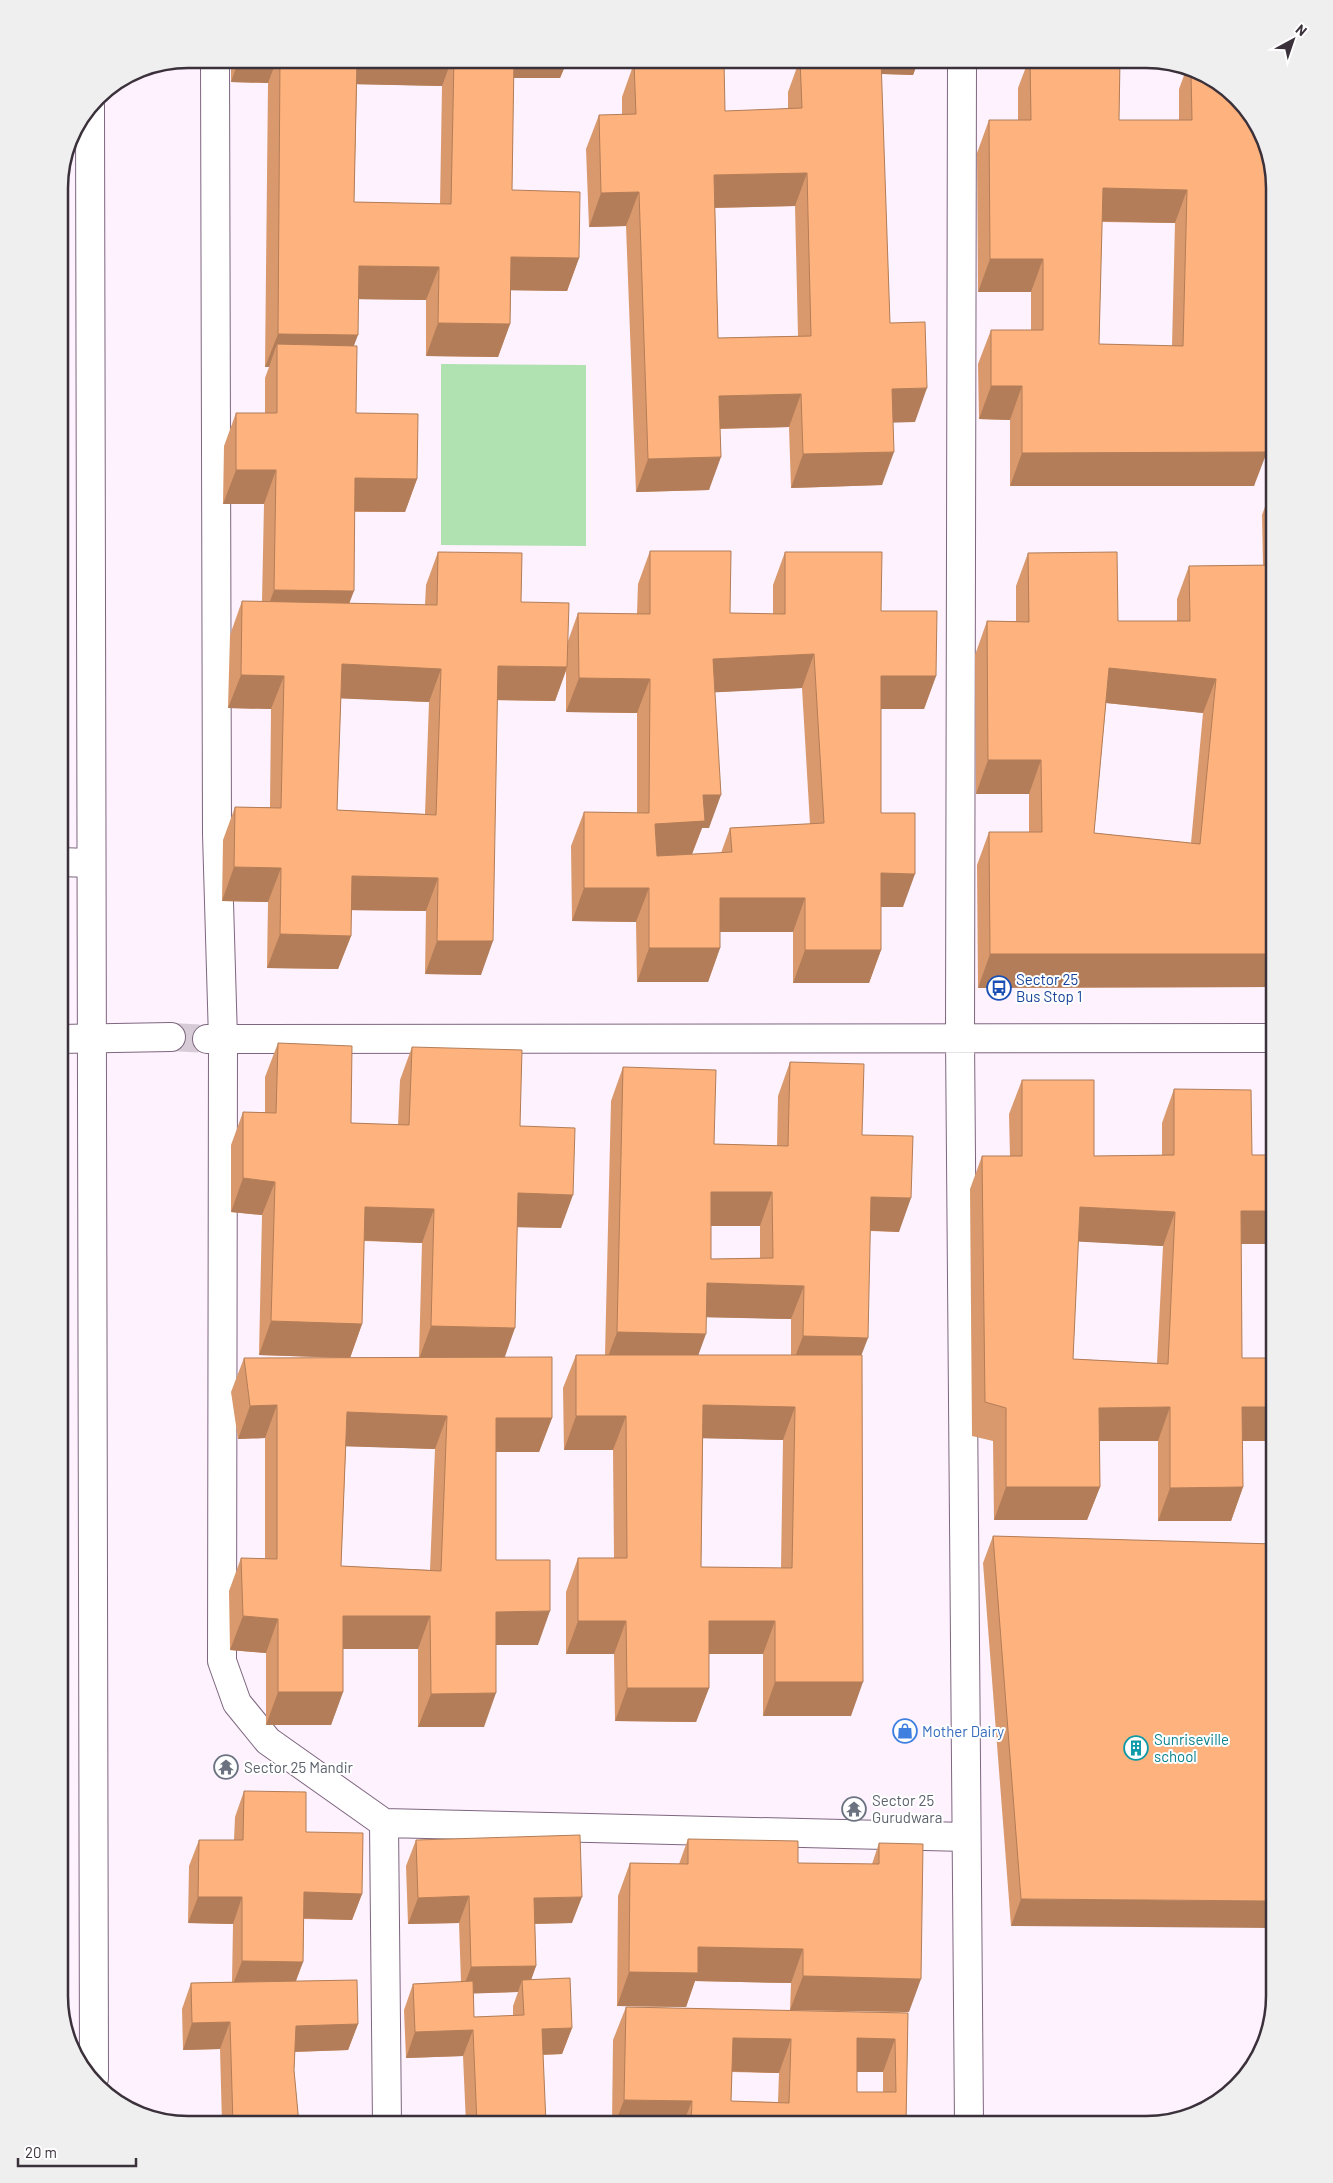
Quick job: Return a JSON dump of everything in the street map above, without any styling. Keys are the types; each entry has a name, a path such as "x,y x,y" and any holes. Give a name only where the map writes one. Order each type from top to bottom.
{"street":[{"path":"215,68 217,824 215,1039 222,1661 236,1703 268,1741 384,1823 966,1837"},
{"path":"962,68 960,1038 969,2116"},
{"path":"90,117 94,2071"},
{"path":"68,862 91,863"},
{"path":"68,1039 172,1037"},
{"path":"215,1039 1266,1038"},
{"path":"384,1823 388,2115"}],"green space":[{"path":"441,364 586,365 586,546 441,545"}],"building":[{"path":"280,68 357,68 354,202 451,204 454,68 514,68 512,190 580,192 579,258 511,257 510,324 438,323 439,267 359,266 358,335 278,334"},
{"path":"634,68 724,68 725,111 802,108 800,68 881,68 890,323 925,322 927,388 892,389 894,452 803,454 801,394 719,396 721,457 648,459 639,192 601,193 599,115 636,114","holes":["807,173 811,336 718,338 714,175"]},
{"path":"1030,68 1120,68 1119,120 1192,120 1191,77 1225,97 1236,108 1253,134 1259,149 1266,187 1266,452 1022,453 1022,386 991,386 991,330 1043,330 1043,259 990,259 989,120 1031,120","holes":["1103,188 1187,190 1183,346 1099,344"]},
{"path":"277,344 357,346 356,413 418,414 417,479 355,478 354,591 274,590 276,470 236,470 236,413 277,413"},
{"path":"650,551 731,551 730,613 785,614 785,552 882,552 881,611 937,611 936,676 881,676 881,813 915,813 915,874 881,873 881,950 805,950 805,898 720,898 720,948 649,948 649,888 584,888 584,812 649,813 650,679 579,678 578,613 650,614","holes":["814,654 824,823 730,828 732,852 657,856 655,824 705,821 703,795 721,795 713,659"]},
{"path":"438,552 522,553 521,602 569,603 567,667 498,666 493,941 437,941 438,878 352,876 351,936 280,934 281,868 234,867 235,807 281,808 284,676 241,675 242,601 437,605","holes":["342,664 441,669 436,815 337,810"]},
{"path":"1117,552 1118,621 1190,621 1189,566 1266,565 1266,954 990,954 989,832 1042,832 1041,760 988,760 987,621 1029,622 1028,553","holes":["1109,668 1216,679 1200,844 1094,833"]},
{"path":"278,1043 352,1046 351,1123 409,1125 412,1047 522,1050 520,1126 575,1128 573,1195 518,1193 515,1328 431,1326 434,1209 365,1207 362,1324 271,1321 275,1182 243,1178 243,1112 276,1113"},
{"path":"790,1062 864,1064 862,1135 913,1136 911,1198 871,1197 868,1338 803,1336 804,1286 707,1283 706,1334 617,1332 623,1067 716,1070 714,1144 788,1146","holes":["711,1192 772,1192 773,1258 711,1259"]},
{"path":"1022,1080 1094,1080 1094,1156 1174,1155 1174,1089 1251,1090 1252,1155 1266,1155 1266,1211 1241,1211 1242,1358 1266,1358 1266,1407 1242,1407 1243,1487 1170,1488 1170,1407 1099,1408 1100,1487 1006,1487 1006,1408 985,1402 982,1156 1022,1156","holes":["1080,1207 1175,1212 1168,1364 1073,1359"]},
{"path":"576,1355 862,1355 863,1682 775,1682 775,1621 709,1621 709,1688 627,1688 626,1621 578,1621 578,1558 627,1558 626,1416 576,1416","holes":["703,1405 795,1407 792,1568 701,1567"]},
{"path":"552,1357 552,1418 496,1418 496,1560 550,1560 550,1611 496,1612 496,1693 431,1694 430,1616 343,1616 343,1692 278,1692 278,1619 243,1616 241,1558 277,1559 277,1405 250,1406 244,1358","holes":["347,1412 447,1416 441,1571 341,1566"]},
{"name":"Sunriseville school","path":"993,1536 1266,1544 1266,1901 1021,1899"},
{"path":"244,1791 306,1792 306,1832 363,1833 362,1894 304,1892 303,1962 242,1961 242,1897 198,1897 199,1840 243,1840"},
{"path":"580,1835 582,1897 534,1898 536,1966 471,1967 469,1896 418,1898 416,1840"},
{"path":"688,1839 798,1841 798,1863 879,1864 879,1843 923,1844 921,1979 803,1976 803,1949 698,1947 698,1973 629,1972 630,1863 688,1864"},
{"path":"570,1978 572,2028 542,2029 546,2115 477,2115 473,2030 415,2032 413,1984 473,1981 474,2017 524,2015 522,1980"},
{"path":"357,1980 358,2024 296,2026 294,2070 298,2115 233,2115 230,2022 192,2023 191,1983"},
{"path":"626,2007 908,2013 906,2116 691,2116 692,2101 624,2100","holes":["733,2038 791,2039 789,2103 731,2101","857,2038 895,2039 896,2092 857,2092"]}],"tunnel":[{"path":"171,1037 207,1039"}],"place":[{"name":"Sector 25 Bus Stop 1","path":"999,988"},
{"name":"Mother Dairy","path":"905,1731"},
{"name":"Sunriseville school","path":"1136,1748"},
{"name":"Sector 25 Mandir","path":"226,1767"},
{"name":"Sector 25 Gurudwara","path":"854,1809"}]}
